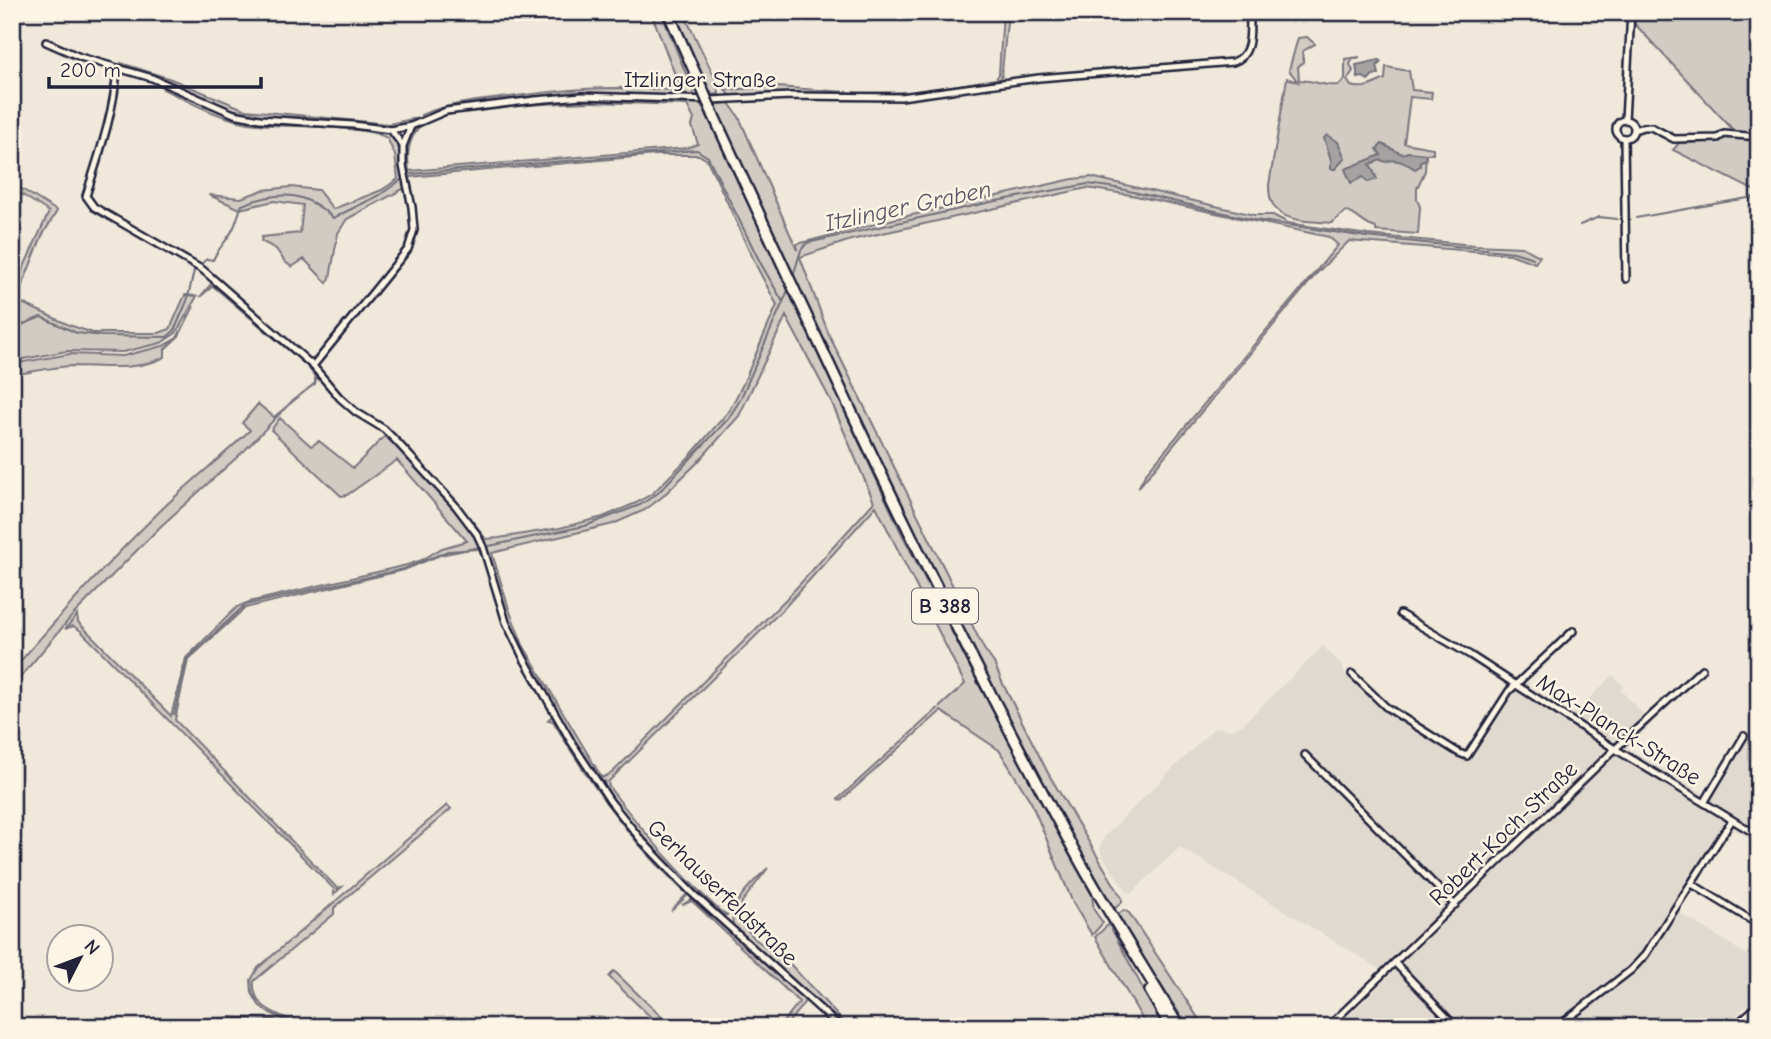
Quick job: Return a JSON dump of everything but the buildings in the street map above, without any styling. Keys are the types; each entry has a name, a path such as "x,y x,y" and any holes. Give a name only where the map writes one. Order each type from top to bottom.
{"main road":[{"name":"B 388","path":"668,12 804,312 934,584 993,700 1105,907 1179,1027"},
{"name":"B 388","path":"1131,952 1171,1027"}],"street":[{"name":"Itzlinger Straße","path":"46,41 80,58 152,78 212,106 248,117 391,130 411,127 446,111 582,96 711,100 910,96 1039,78 1233,62 1248,51 1250,12"},
{"path":"1625,120 1631,12"},
{"name":"Gerhauserfeldstraße","path":"117,69 116,92 86,196 94,207 203,270 313,366 340,398 356,412 384,429 397,442 472,526 483,547 506,622 523,657 579,754 623,818 693,894 840,1027"},
{"path":"1625,120 1630,122 1634,130"},
{"path":"1625,120 1617,124 1615,129 1618,135 1624,138 1643,127 1651,127 1674,139 1717,138 1724,134 1759,137"},
{"path":"313,366 408,249 414,230 402,146 411,127"},
{"path":"391,130 402,146"},
{"path":"1624,138 1626,279"},
{"name":"Max-Planck-Straße","path":"1399,614 1759,836"},
{"path":"1516,685 1573,631"},
{"name":"Robert-Koch-Straße","path":"1328,1026 1615,749 1702,669"},
{"name":"Max-Planck-Straße","path":"1352,674 1386,707 1464,755 1470,753 1509,691 1516,685"},
{"name":"Max-Planck-Straße","path":"1704,803 1744,736"},
{"path":"1305,755 1455,905"},
{"path":"1557,1027 1631,970 1645,955 1732,820"},
{"path":"1692,884 1759,925"},
{"path":"1395,963 1456,1027"},
{"path":"1735,1027 1759,1006"}],"shaded area":[{"path":"651,12 661,12 695,96 685,95"},
{"path":"672,12 683,12 718,84 719,94 712,95 704,83"},
{"path":"1003,12 1008,12 1001,81 913,93 730,96 725,90 777,87 859,93 914,92 996,79 999,74"},
{"path":"1634,12 1759,12 1759,135 1736,133 1634,23"},
{"path":"1307,37 1315,44 1303,51 1303,62 1298,67 1299,80 1339,85 1345,79 1345,59 1360,57 1353,59 1350,64 1353,71 1347,80 1351,86 1365,87 1385,79 1386,67 1409,71 1412,90 1432,92 1431,99 1410,97 1404,143 1433,148 1433,154 1426,154 1425,171 1417,188 1420,207 1418,234 1376,231 1376,228 1346,211 1332,223 1289,218 1274,207 1269,185 1287,78 1298,82 1289,70 1298,38"},
{"path":"1379,60 1379,74 1368,80 1358,78 1356,65"},
{"path":"121,63 171,79 246,110 389,124 417,118 410,123 386,127 252,116 121,68"},
{"path":"165,86 233,115 388,132 397,143 405,188 347,219 338,233 327,283 304,259 292,267 276,249 261,241 262,237 300,233 303,205 274,201 240,209 209,195 241,198 263,190 291,187 318,190 333,209 382,190 398,179 395,155 387,138 361,130 263,125 238,121 194,104 163,89"},
{"path":"615,88 677,90 676,94 669,96 585,95 481,103 421,118 421,115 430,111 471,102 558,91"},
{"path":"584,98 700,103 900,530 978,683 1092,895 1094,910 1103,923 1092,935 1073,903 1031,802 999,750 941,711 840,801 838,799 965,684 876,506 785,607 608,782 622,804 662,852 705,897 728,915 721,915 674,870 617,805 604,787 605,781 600,782 541,687 521,647 485,547 473,522 486,539 499,538 560,528 603,517 653,493 729,411 777,305 707,160 699,155 656,155 410,177 415,209 406,172 405,153 410,136 420,126 411,141 408,153 409,171 687,148 698,144 692,126 694,119 687,105 592,102 555,104 474,110 435,119 439,117 463,110","holes":["786,316 832,403 874,502 789,596 612,773 602,778 523,645 492,553 613,524 645,510 662,497 739,416"]},
{"path":"729,103 739,117 797,250 797,244 894,219 1091,177 1254,215 1273,215 1288,223 1368,235 1522,247 1540,256 1535,263 1510,254 1349,241 1317,273 1138,488 1146,473 1338,245 1329,237 1087,188 851,240 800,257 829,335 984,649 994,663 1048,773 1122,898 1122,902 1112,911 980,666 830,359 718,114 716,104"},
{"path":"1327,135 1338,142 1345,158 1335,169 1331,169 1324,138"},
{"path":"1724,136 1754,138 1759,146 1759,193 1673,150 1679,143 1718,141"},
{"path":"1382,144 1402,154 1426,154 1425,160 1420,161 1420,166 1415,169 1400,161 1381,160 1370,164 1377,179 1368,182 1363,177 1351,183 1345,169 1381,155 1377,149"},
{"path":"12,183 57,211 42,236 22,286 12,300 12,293 49,212 12,188"},
{"path":"212,283 304,362 317,375 315,384 305,391 315,383 315,377 307,366 213,286 200,297"},
{"path":"185,295 197,296 176,333 161,343 123,352 67,351 12,361 12,318 18,301 93,333 159,333 170,329"},
{"path":"177,338 165,349 165,357 142,365 72,366 12,375 12,364 70,354 123,356 163,346"},
{"path":"258,404 274,417 287,406 245,450 161,526 72,616 12,687 12,671 120,551 169,502 250,430 242,423"},
{"path":"280,418 311,446 319,441 353,468 386,435 461,515 480,547 440,555 404,570 245,608 188,660 175,720 337,888 342,887 334,894 334,889 81,631 73,626 65,629 77,615 78,622 171,716 186,658 237,607 407,565 442,548 467,541 397,460 347,495 341,496 271,430"},
{"path":"1323,646 1342,665 1345,673 1383,709 1469,761 1516,687 1528,681 1528,686 1574,714 1613,675 1624,687 1620,690 1652,724 1627,748 1709,797 1759,716 1759,844 1732,828 1678,912 1759,962 1759,995 1722,1027 1337,1027 1390,975 1180,847 1132,893 1128,893 1101,854 1100,845 1105,836 1213,729 1219,727 1231,730 1242,725"},
{"path":"552,716 612,809 689,894 671,911 687,894 641,847 613,813 553,721 548,720"},
{"path":"447,805 451,809 334,908 334,914 254,981 258,1000 264,1006 306,1027 299,1027 259,1005 252,993 251,980 258,968"},
{"path":"768,868 742,902 739,920 755,939 791,965 848,1027 733,925 732,917 738,901"},
{"path":"692,899 806,1000 785,1027 779,1027 799,1002 692,901 682,905"},
{"path":"1124,910 1129,913 1204,1027 1188,1027 1116,916"},
{"path":"1109,924 1163,1027 1147,1027 1095,937"},
{"path":"614,971 672,1027 661,1027 609,977"},
{"path":"231,1017 274,1020 292,1027 167,1027"}],"waterway":[{"name":"Itzlinger Graben","path":"411,174 697,150 708,157 783,302 789,288"},
{"name":"Itzlinger Graben","path":"201,264 207,259 213,260 232,231 242,205 267,197 290,196 312,202 333,218 380,195 401,180"},
{"name":"Itzlinger Graben","path":"793,276 801,250 807,243 991,202 1088,184 1255,220 1366,237 1514,252 1533,258"},
{"name":"Itzlinger Graben","path":"1636,218 1759,196"},
{"name":"Itzlinger Graben","path":"1580,225 1599,217 1617,219"},
{"name":"Itzlinger Graben","path":"12,329 41,317 77,333 167,337 174,331 187,301 194,271"},
{"path":"489,546 585,526 640,505 658,493 728,419 740,400 783,302"},
{"path":"174,714 187,659 245,605 404,569 448,551 478,549"}]}
